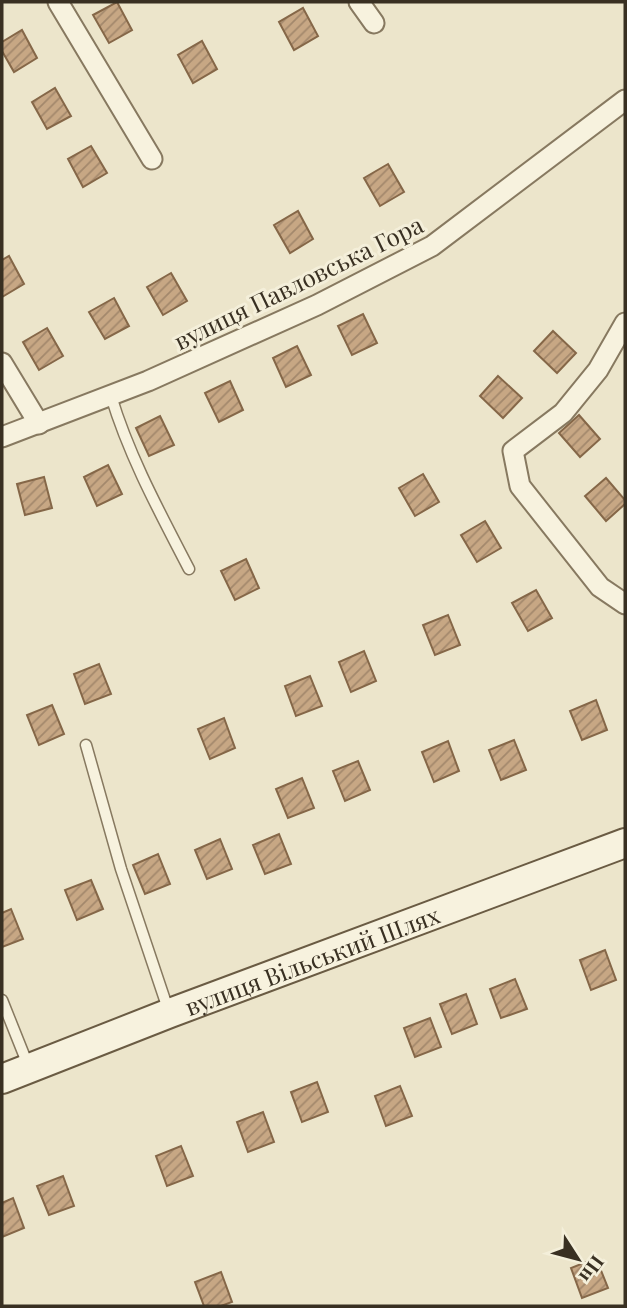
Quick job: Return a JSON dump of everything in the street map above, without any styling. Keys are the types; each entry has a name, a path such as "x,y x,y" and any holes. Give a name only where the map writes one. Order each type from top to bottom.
{"street":[{"path":"58,2 152,159"},
{"path":"359,2 374,23"},
{"name":"вулиця Павловська Гора","path":"2,437 111,396 317,305 432,246 625,100"},
{"path":"625,323 598,370 563,413 513,452 520,486 600,587 625,604"},
{"path":"2,363 38,424"},
{"name":"вулиця Вільський Шлях","path":"2,1079 170,1013 625,843"}],"lane":[{"path":"111,396 118,420 155,503 189,569"},
{"path":"86,745 121,869 170,1013"},
{"path":"2,1000 29,1069"}],"building":[{"path":"117,2 132,30 109,43 93,15"},
{"path":"303,8 318,36 294,50 279,22"},
{"path":"22,30 37,58 14,72 2,51 2,42"},
{"path":"202,41 217,69 193,83 178,55"},
{"path":"55,88 71,116 47,129 32,102"},
{"path":"91,146 107,173 83,187 68,159"},
{"path":"388,164 404,192 380,206 364,178"},
{"path":"298,211 313,239 290,253 274,225"},
{"path":"9,256 24,284 2,297 2,260"},
{"path":"171,273 187,301 163,315 147,287"},
{"path":"114,298 129,326 105,339 89,312"},
{"path":"363,314 377,343 352,355 338,326"},
{"path":"47,328 63,356 39,370 23,342"},
{"path":"553,331 576,353 557,373 534,351"},
{"path":"297,346 311,375 286,387 273,358"},
{"path":"498,376 522,398 503,418 480,396"},
{"path":"230,381 243,410 219,422 205,393"},
{"path":"579,415 600,439 580,457 559,433"},
{"path":"160,416 174,445 149,456 136,428"},
{"path":"108,465 122,494 97,506 84,477"},
{"path":"423,474 439,502 415,516 399,488"},
{"path":"44,477 52,508 25,515 17,484"},
{"path":"606,478 625,500 625,504 606,521 585,496"},
{"path":"485,521 501,548 477,562 461,535"},
{"path":"246,559 259,588 235,600 221,571"},
{"path":"536,590 552,618 528,631 512,603"},
{"path":"448,615 460,645 435,655 423,625"},
{"path":"364,651 376,681 351,692 339,662"},
{"path":"99,664 111,694 85,704 74,674"},
{"path":"310,676 322,706 296,716 285,686"},
{"path":"596,700 607,730 582,740 570,711"},
{"path":"52,705 64,734 39,745 27,715"},
{"path":"224,718 235,748 210,759 198,729"},
{"path":"514,740 526,770 501,780 489,750"},
{"path":"448,741 459,771 434,782 422,752"},
{"path":"358,761 370,790 345,801 333,771"},
{"path":"302,778 314,808 288,818 276,789"},
{"path":"279,834 291,864 265,874 253,845"},
{"path":"220,839 232,869 207,879 195,850"},
{"path":"158,854 170,884 145,894 133,865"},
{"path":"91,880 103,909 77,920 65,890"},
{"path":"11,909 23,939 2,947 2,913"},
{"path":"605,950 616,980 591,990 580,960"},
{"path":"515,979 527,1009 501,1018 490,989"},
{"path":"466,994 477,1024 452,1034 440,1004"},
{"path":"430,1018 441,1047 415,1057 404,1028"},
{"path":"317,1082 328,1112 302,1122 291,1092"},
{"path":"400,1086 412,1116 386,1126 375,1096"},
{"path":"263,1112 274,1142 248,1152 237,1122"},
{"path":"181,1146 193,1176 167,1186 156,1156"},
{"path":"63,1176 74,1206 49,1215 37,1186"},
{"path":"13,1198 24,1228 2,1237 2,1203"},
{"path":"596,1258 608,1288 582,1298 571,1268"},
{"path":"221,1272 232,1302 221,1306 204,1306 195,1282"}]}
